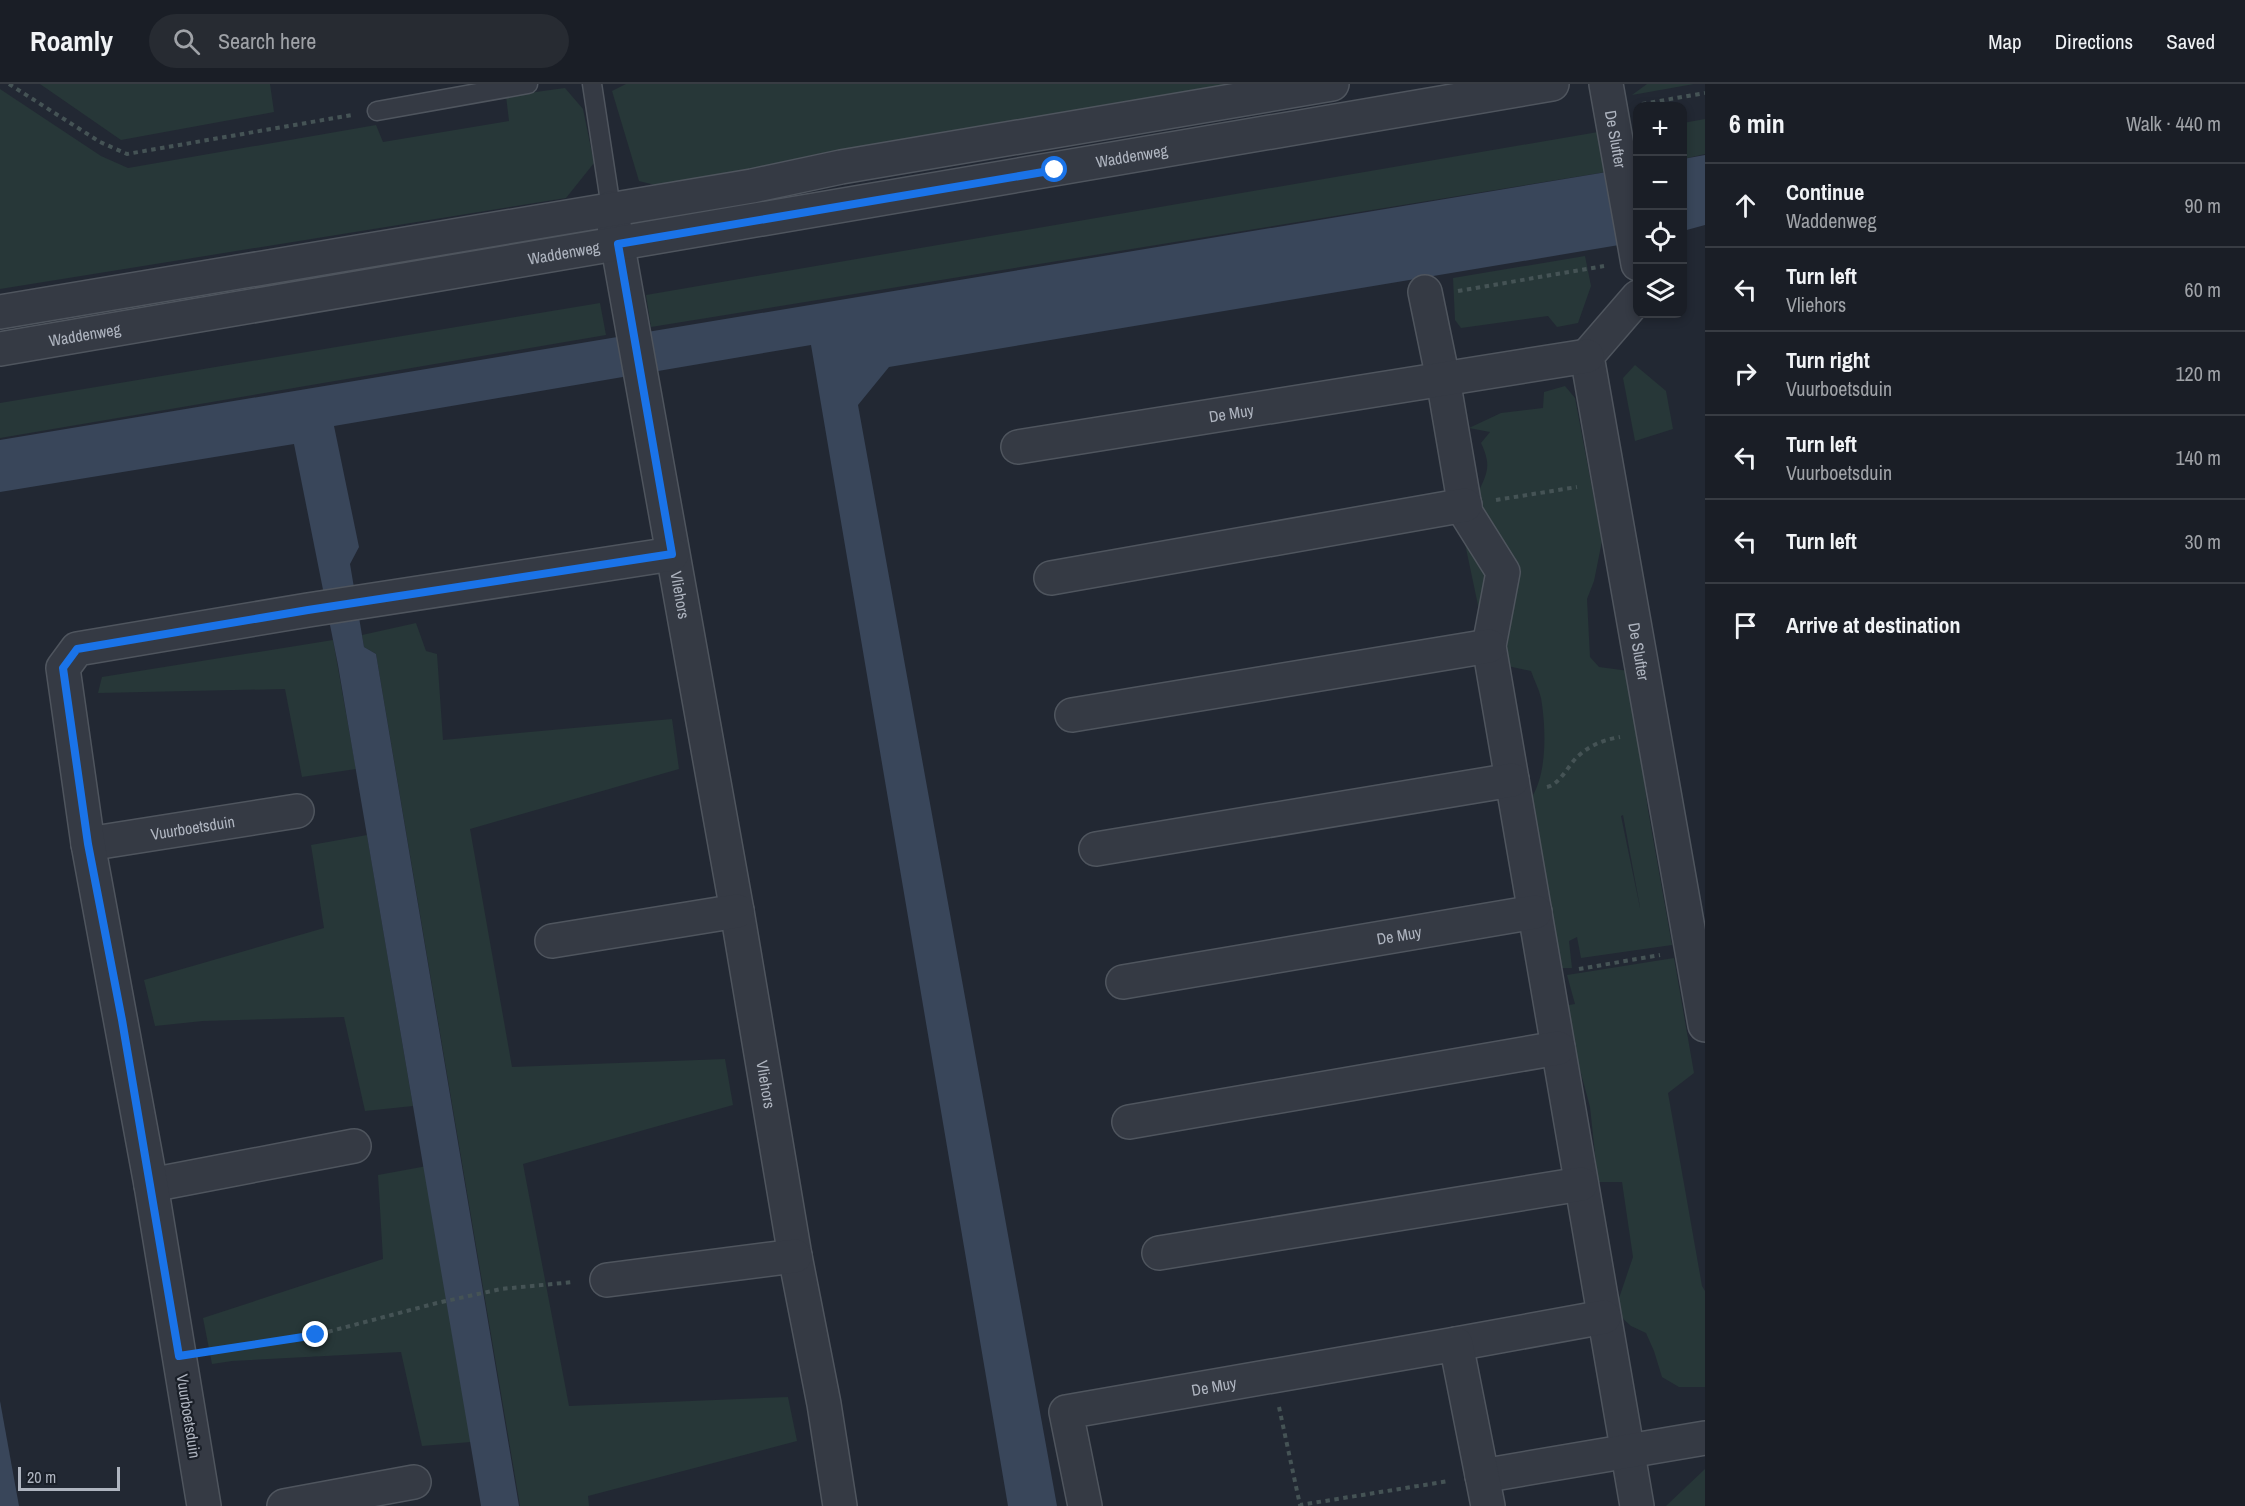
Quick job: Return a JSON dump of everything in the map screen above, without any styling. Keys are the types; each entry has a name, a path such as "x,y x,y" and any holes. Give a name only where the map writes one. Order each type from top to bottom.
{"street":[{"path":"0,312 752,186 853,165 1332,84"},
{"name":"Waddenweg","path":"0,349 1552,84"},
{"name":"De Slufter","path":"1606,84 1633,237"},
{"name":"Vliehors","path":"611,208 737,911 795,1256 824,1404 840,1506"},
{"path":"1425,292 1443,379 1466,513 1503,572 1489,646 1637,1506"},
{"path":"1587,356 1633,303"},
{"name":"De Slufter","path":"1587,356 1705,1025"},
{"name":"De Muy","path":"1018,447 1587,356"},
{"path":"1051,578 1465,505"},
{"name":"Vuurboetsduin","path":"204,1506 151,1185 88,844 63,668 77,649 376,599 672,554"},
{"path":"1072,715 1489,646"},
{"path":"1096,849 1513,787"},
{"name":"Vuurboetsduin","path":"88,844 297,811"},
{"path":"552,941 737,911"},
{"name":"De Muy","path":"1123,982 1535,912"},
{"path":"1128,1122 1558,1048"},
{"path":"151,1185 354,1146"},
{"path":"1159,1253 1581,1184"},
{"path":"607,1280 795,1256"},
{"name":"De Muy","path":"1085,1506 1066,1412 1604,1317"},
{"path":"1456,1344 1485,1491 1627,1453 1705,1438"},
{"path":"284,1506 414,1482"}],"lane":[{"path":"377,111 528,84"},
{"path":"592,84 611,208"}],"path":[{"path":"9,84 100,142 127,154 377,111"},
{"path":"1513,787 1553,785 1577,757 1593,745 1606,739 1653,732"},
{"path":"1545,975 1692,950"},
{"path":"179,1356 316,1335 437,1303 501,1289 546,1284"},
{"path":"1272,1376 1300,1505"},
{"path":"1292,1506 1485,1491"}],"shaded area":[{"path":"40,84 270,84 274,112 121,140"},
{"path":"626,84 1275,84 659,186 639,181 612,91"},
{"path":"1647,84 1694,84 1632,95"},
{"path":"565,88 583,109 594,163 566,198 0,289 0,89 101,156 128,168 376,125 383,142 509,121 506,96"},
{"path":"1705,119 1705,154 1687,158 1687,122"},
{"path":"1598,132 1606,172 651,327 646,295"},
{"path":"1585,256 1591,286 1578,323 1557,327 1548,316 1461,328 1455,320 1453,278"},
{"path":"600,303 606,335 0,438 0,403"},
{"path":"1635,365 1666,391 1673,429 1635,441 1623,378"},
{"path":"1565,386 1575,398 1602,541 1594,581 1587,599 1590,657 1599,667 1629,671 1648,810 1672,945 1581,958 1577,937 1569,941 1572,968 1556,968 1529,801 1540,779 1544,751 1541,698 1531,671 1503,665 1475,499 1487,471 1487,459 1481,443 1490,432 1469,428 1501,413 1543,408 1544,392","holes":["1623,815 1640,908 1621,816"]},
{"path":"1463,534 1494,579 1479,610"},
{"path":"416,623 426,651 437,654 443,740 672,719 679,769 470,829 512,1067 725,1059 733,1105 523,1164 569,1406 788,1397 797,1441 588,1496 589,1506 520,1506 376,654 364,647 362,635"},
{"path":"333,640 356,769 302,777 285,689 98,693 102,677"},
{"path":"367,835 413,1106 365,1111 344,1017 203,1021 155,1026 144,980 324,928 311,845"},
{"path":"1674,958 1694,1073 1668,1093 1702,1286 1705,1291 1705,1387 1679,1387 1662,1377 1646,1333 1631,1326 1620,1316 1617,1304 1633,1257 1622,1182 1598,1182 1590,1107 1563,1006 1575,1004 1567,975"},
{"path":"427,1166 471,1442 422,1446 401,1352 212,1364 203,1318 383,1259 378,1175"},
{"path":"1705,1469 1705,1506 1666,1506"}],"water":[{"path":"1705,155 1705,225 1687,230 1687,210 1687,158"},
{"path":"1633,168 1633,243 889,367 858,405 1057,1506 1008,1506 811,345 334,426 359,547 350,564 364,647 376,654 519,1506 481,1506 338,665 294,444 0,492 0,440"},
{"path":"0,1401 19,1506 0,1506"}],"route":[{"path":"316,1335 179,1356 122,1020 88,844 63,668 77,649 308,610 672,554 618,244 1055,170"}]}
